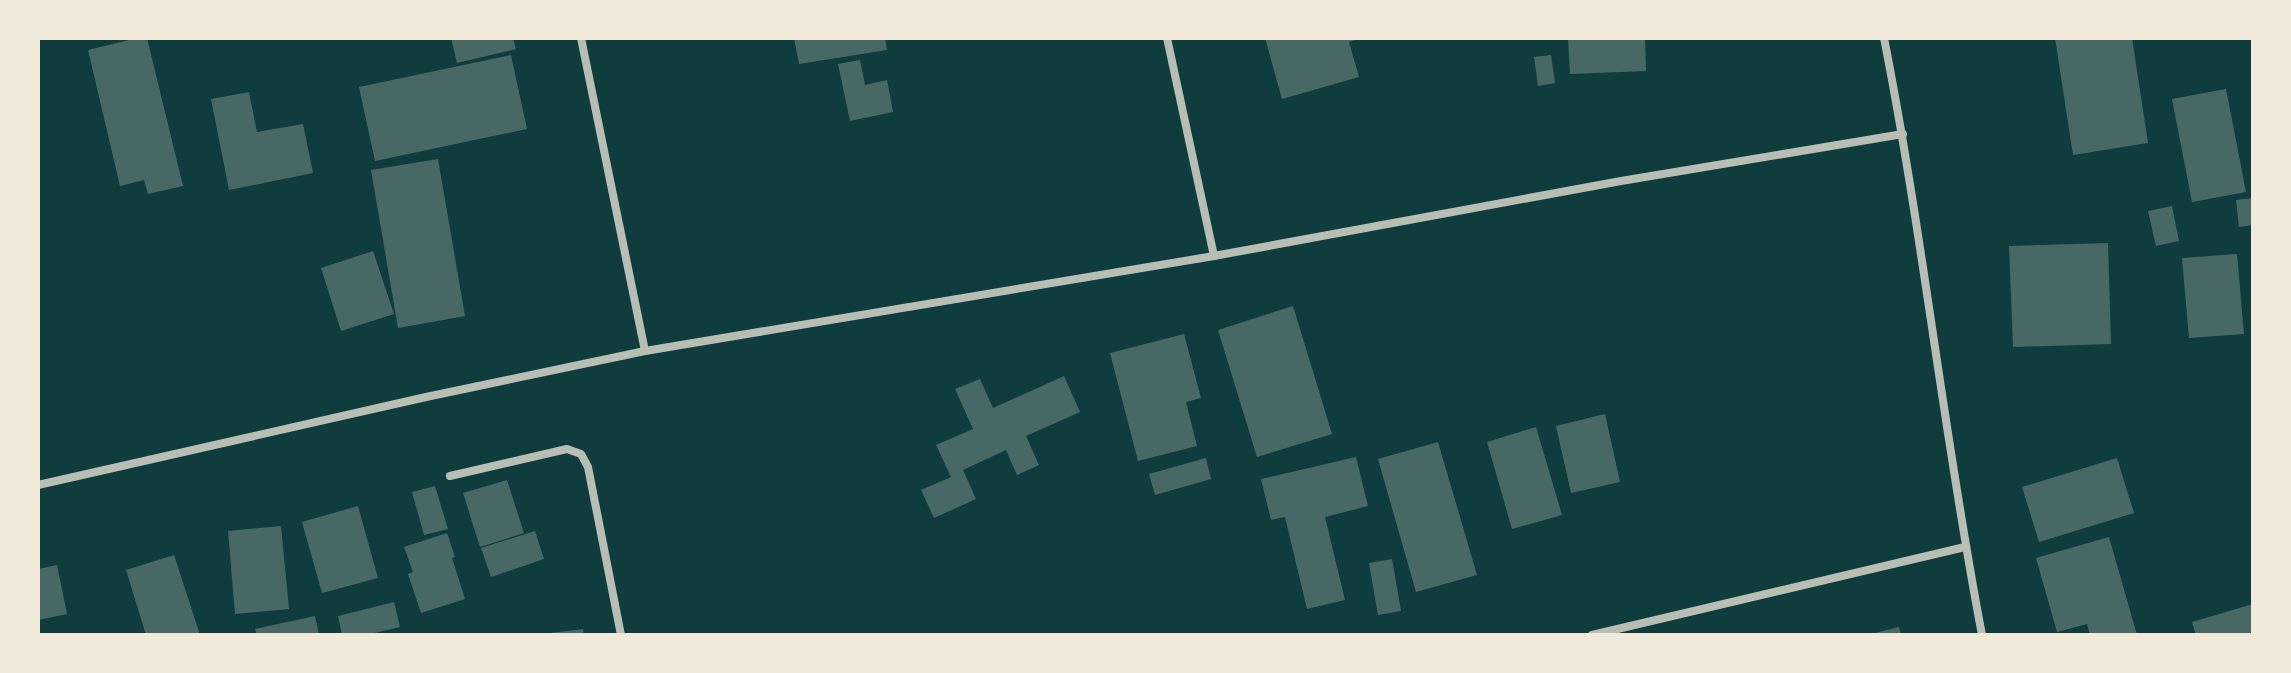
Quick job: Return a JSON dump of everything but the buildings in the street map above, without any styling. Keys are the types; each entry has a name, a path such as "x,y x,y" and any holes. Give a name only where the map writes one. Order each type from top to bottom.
{"street":[{"path":"581,38 645,351"},
{"path":"1167,38 1214,256"},
{"path":"1884,38 1903,134 1965,547 1982,635"},
{"path":"38,485 411,400 645,351 1214,256 1621,181 1903,134"},
{"path":"450,476 567,449 581,454 588,467 621,635"},
{"path":"1592,635 1965,547"}]}
